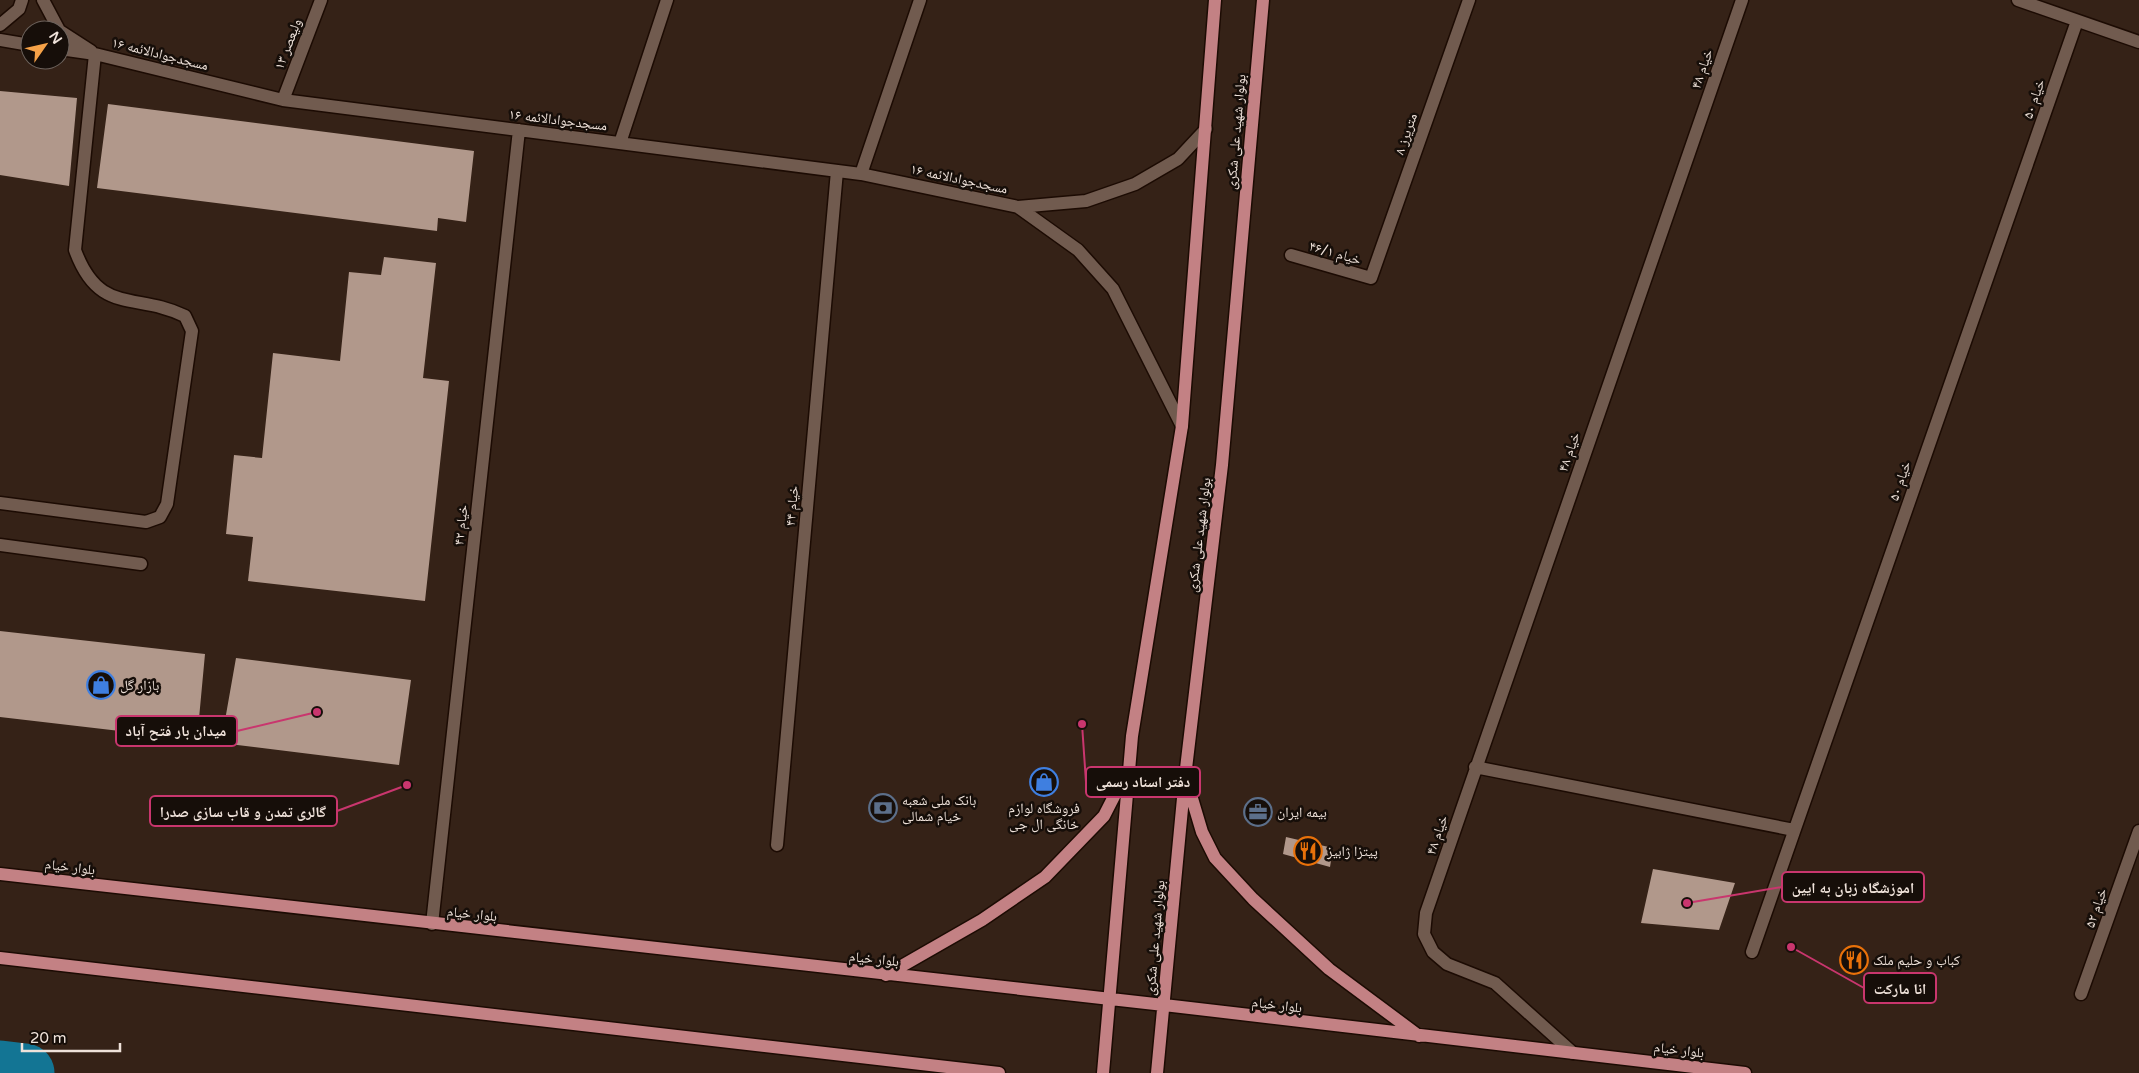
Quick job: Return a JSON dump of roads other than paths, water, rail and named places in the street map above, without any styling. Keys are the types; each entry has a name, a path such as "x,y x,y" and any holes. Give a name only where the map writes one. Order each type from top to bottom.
{"main road":[{"path":"1103,1073 1128,768 1182,426 1215,0"},
{"name":"بولوار شهید علی شکری","path":"1158,1073 1185,777 1222,465 1263,0"},
{"path":"886,975 982,920 1045,876 1104,816 1128,768"},
{"path":"1185,777 1202,832 1215,858 1253,899 1329,969 1419,1036"},
{"name":"بلوار خیام","path":"0,874 1164,1005 1745,1073"},
{"path":"0,958 999,1073"},
{"path":"922,1064 937,1073"}],"street":[{"path":"0,25 19,9 22,0"},
{"path":"42,0 54,20"},
{"name":"ولیعصر ۱۳","path":"283,100 321,0"},
{"path":"620,142 667,0"},
{"path":"861,174 920,0"},
{"name":"۸ متریرز","path":"1372,278 1469,0"},
{"name":"خیام ۴۸","path":"1573,1053 1495,983 1447,964 1433,952 1424,934 1426,914 1475,767 1742,0"},
{"path":"2021,0 2139,42"},
{"name":"خیام ۵۰","path":"1752,952 2078,21"},
{"path":"70,37 95,54"},
{"path":"0,40 20,43"},
{"path":"70,50 95,54"},
{"path":"0,504 146,522 160,517 167,504 192,331 185,316 172,309 116,298 100,291 82,269 75,250 95,54"},
{"name":"مسجدجوادالائمه ۱۶","path":"95,54 283,100 861,174 1018,207"},
{"path":"1018,207 1086,201 1135,184 1178,159 1206,129"},
{"name":"خیام ۴۲","path":"432,924 519,130"},
{"name":"خیام ۴۴","path":"777,845 837,171"},
{"path":"1018,207 1078,250 1113,290 1182,426"},
{"name":"خیام ۴۶/۱","path":"1291,255 1372,278"},
{"path":"0,544 141,564"},
{"path":"1475,767 1794,830"},
{"name":"خیام ۵۲","path":"2081,994 2139,833"}],"waterway":[{"path":"0,1070 25,1073"}],"place":[{"name":"بازار گل","path":"101,685"},
{"name":"میدان بار فتح آباد","path":"317,712"},
{"name":"دفتر اسناد رسمی","path":"1082,724"},
{"name":"فروشگاه لوازم خانگی ال جی","path":"1044,782"},
{"name":"گالری تمدن و قاب سازی صدرا","path":"407,785"},
{"name":"بانک ملی شعبه خیام شمالی","path":"883,808"},
{"name":"بیمه ایران","path":"1258,812"},
{"name":"پیتزا ژابیز","path":"1308,851"},
{"name":"اموزشگاه زبان به ایین","path":"1687,903"},
{"name":"انا مارکت","path":"1791,947"},
{"name":"کباب و حلیم ملک","path":"1854,960"}]}
